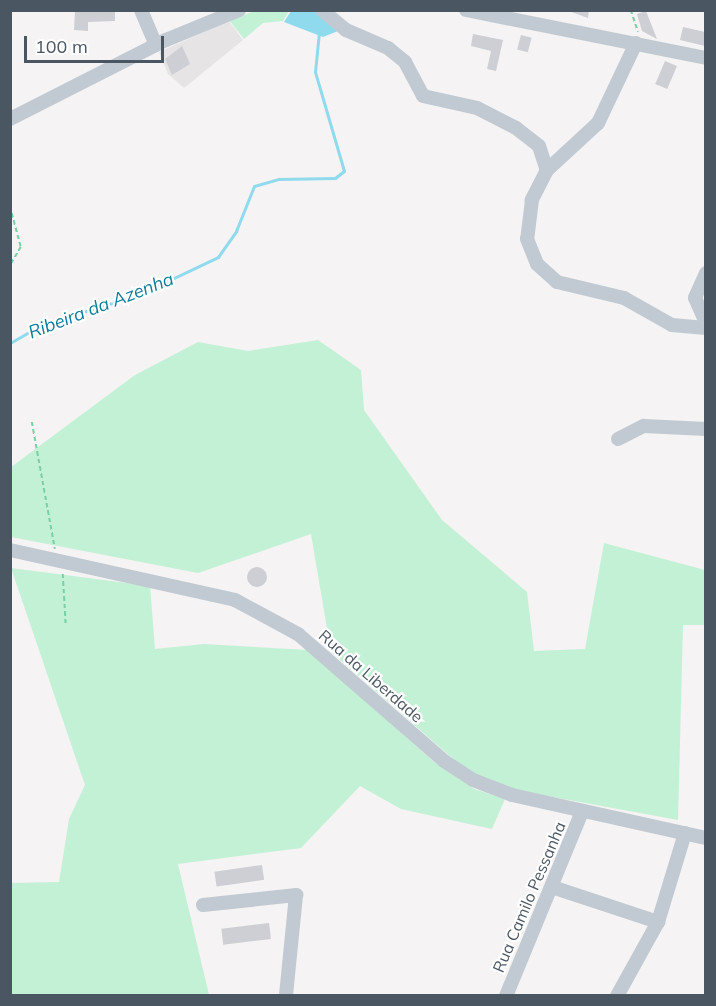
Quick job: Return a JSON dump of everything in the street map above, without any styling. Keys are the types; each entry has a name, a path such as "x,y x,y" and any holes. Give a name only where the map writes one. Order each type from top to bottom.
{"street":[{"path":"141,10 156,45"},
{"path":"10,119 156,45 239,10"},
{"path":"322,10 346,30 388,48 405,62 423,96 477,108 516,128 539,146 547,170"},
{"path":"466,10 705,58"},
{"path":"639,43 598,123 547,170 532,200 527,239 537,264 556,282 624,298 672,325 705,328"},
{"path":"705,273 695,298 705,323"},
{"path":"618,439 644,426 705,429"},
{"name":"Rua da Liberdade","path":"10,550 204,589 259,611 298,634 458,771 512,795 705,838"},
{"name":"Rua Camilo Pessanha","path":"506,996 582,812"},
{"path":"617,996 658,922 685,833"},
{"path":"552,887 658,922"},
{"path":"203,906 297,895 286,996"}],"path":[{"path":"631,10 639,43"},
{"path":"10,206 21,248 10,266"},
{"path":"32,422 59,560 66,626"}],"shaded area":[{"path":"229,21 243,40 184,88 168,74 159,52"}],"green space":[{"path":"255,11 289,11 283,21 263,23 244,39 229,20"},
{"path":"318,340 361,370 364,410 442,520 527,592 534,651 585,649 604,543 705,570 705,625 683,625 678,820 509,789 467,771 331,652 311,534 198,573 11,537 11,467 135,375 198,342 248,351"},
{"path":"11,568 150,586 155,649 204,644 308,650 434,762 474,789 505,799 492,829 401,809 360,786 301,848 178,864 209,995 11,995 10,883 59,882 69,819 85,785"}],"water":[{"path":"291,11 316,11 338,31 323,37 284,22"}],"building":[{"path":"75,10 115,10 115,21 88,22 88,31 74,30"},
{"path":"566,10 589,10 588,18"},
{"path":"646,11 657,39 642,31 637,14"},
{"path":"683,27 705,32 705,46 680,40"},
{"path":"473,34 503,40 496,71 487,69 491,51 471,46"},
{"path":"521,35 532,38 528,52 517,49"},
{"path":"182,46 190,64 172,75 165,59"},
{"path":"665,61 677,66 667,89 655,84"},
{"path":"257,567 264,570 267,577 264,584 257,587 250,584 247,577 250,570"},
{"path":"262,865 264,880 217,887 214,872"},
{"path":"269,923 271,939 223,945 221,929"}],"waterway":[{"name":"Ribeira da Azenha","path":"10,343 41,325 138,295 218,257 236,231 254,186 279,179 335,178 344,171 315,72 319,32"}]}
